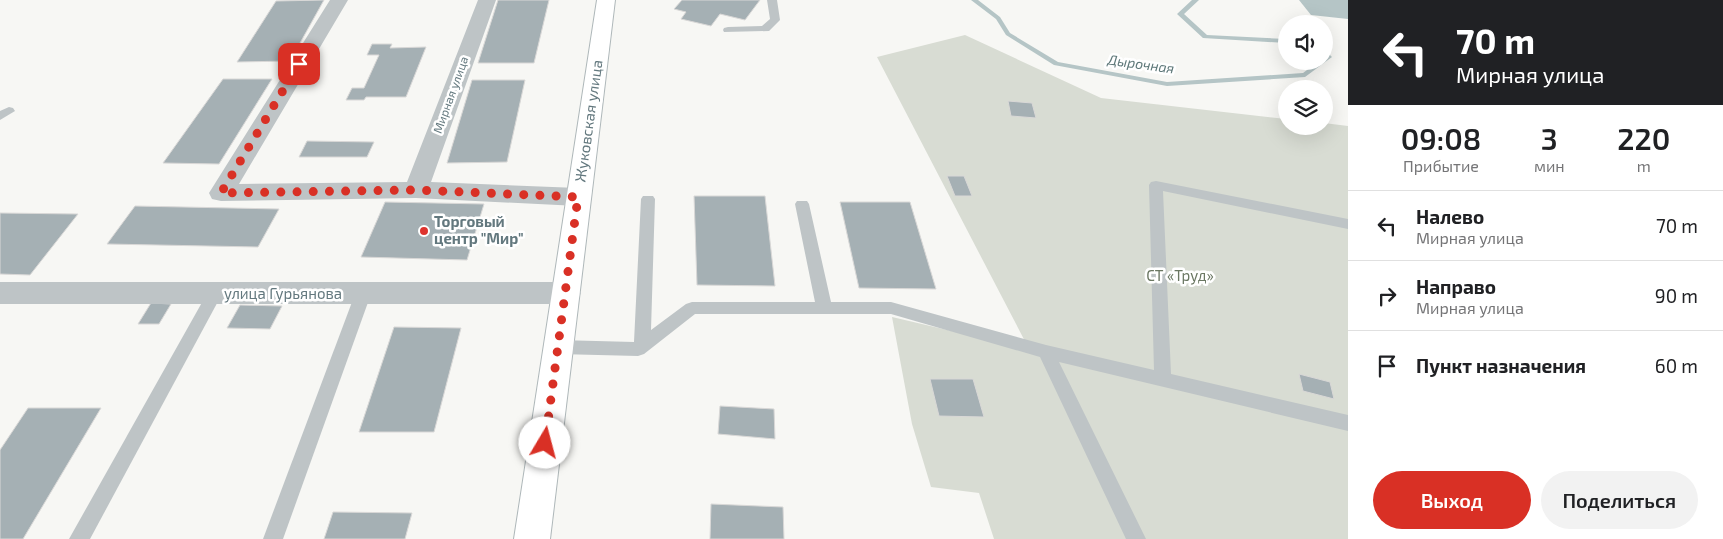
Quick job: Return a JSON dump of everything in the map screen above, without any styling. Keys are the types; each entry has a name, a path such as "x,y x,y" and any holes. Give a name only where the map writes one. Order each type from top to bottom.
{"main road":[{"name":"Жуковская улица","path":"532,539 606,0"}],"street":[{"path":"338,0 221,193 416,190 578,197"},
{"name":"Мирная улица","path":"416,190 487,0"},
{"name":"улица Гурьянова","path":"0,293 566,293"}],"lane":[{"path":"728,30 765,29 775,20 772,0"},
{"path":"1163,380 1156,185 1348,224"},
{"path":"642,346 648,199"},
{"path":"802,204 824,308"},
{"path":"79,539 214,294"},
{"path":"273,539 363,294"},
{"path":"558,348 638,350 692,308 891,308 1046,352 1348,424"},
{"path":"1046,352 1136,539"}],"green space":[{"name":"СТ «Труд»","path":"965,35 1101,98 1278,118 1278,135 1333,135 1333,124 1348,126 1348,539 994,539 979,493 931,487 912,424 892,317 1029,349 877,57"}],"shaded area":[{"path":"1299,0 1348,0 1348,19 1333,17 1333,15 1311,15"}],"building":[{"path":"324,0 290,61 237,62 276,1"},
{"path":"498,0 549,0 534,63 478,63"},
{"path":"682,0 760,0 745,20 720,14 711,26 681,19 686,12 674,9"},
{"path":"372,44 392,44 390,48 426,47 406,97 366,97 364,100 346,100 352,88 364,88 379,55 367,55"},
{"path":"223,79 272,79 219,164 163,163"},
{"path":"472,80 525,80 507,162 447,163"},
{"path":"1008,101 1032,103 1036,118 1011,116"},
{"path":"307,141 374,142 367,157 299,157"},
{"path":"947,176 964,176 972,196 955,196"},
{"path":"694,196 765,196 775,286 697,285"},
{"name":"Торговый центр \"Мир\"","path":"385,202 484,204 467,260 361,257"},
{"path":"840,202 910,202 936,289 859,288"},
{"path":"135,206 279,209 258,247 107,244"},
{"path":"0,213 78,214 30,275 0,274"},
{"path":"151,303 171,304 159,324 138,324"},
{"path":"240,305 282,306 270,329 227,328"},
{"path":"394,327 461,328 434,432 359,432"},
{"path":"1299,374 1330,382 1334,399 1303,391"},
{"path":"930,379 973,379 984,417 939,416"},
{"path":"720,406 774,409 775,439 718,434"},
{"path":"28,408 101,408 23,539 0,539 0,450"},
{"path":"711,504 783,507 784,539 710,539"},
{"path":"333,512 412,513 405,539 324,539"}],"waterway":[{"name":"Дырочная","path":"974,0 998,18 1008,34 1056,64 1167,84 1305,75 1311,70"},
{"name":"Дырочная","path":"1196,0 1180,14 1205,37 1278,41"}],"place":[{"name":"Торговый центр \"Мир\"","path":"424,231"}],"route":[{"path":"299,64 221,193 416,190 578,197 545,443"}]}
